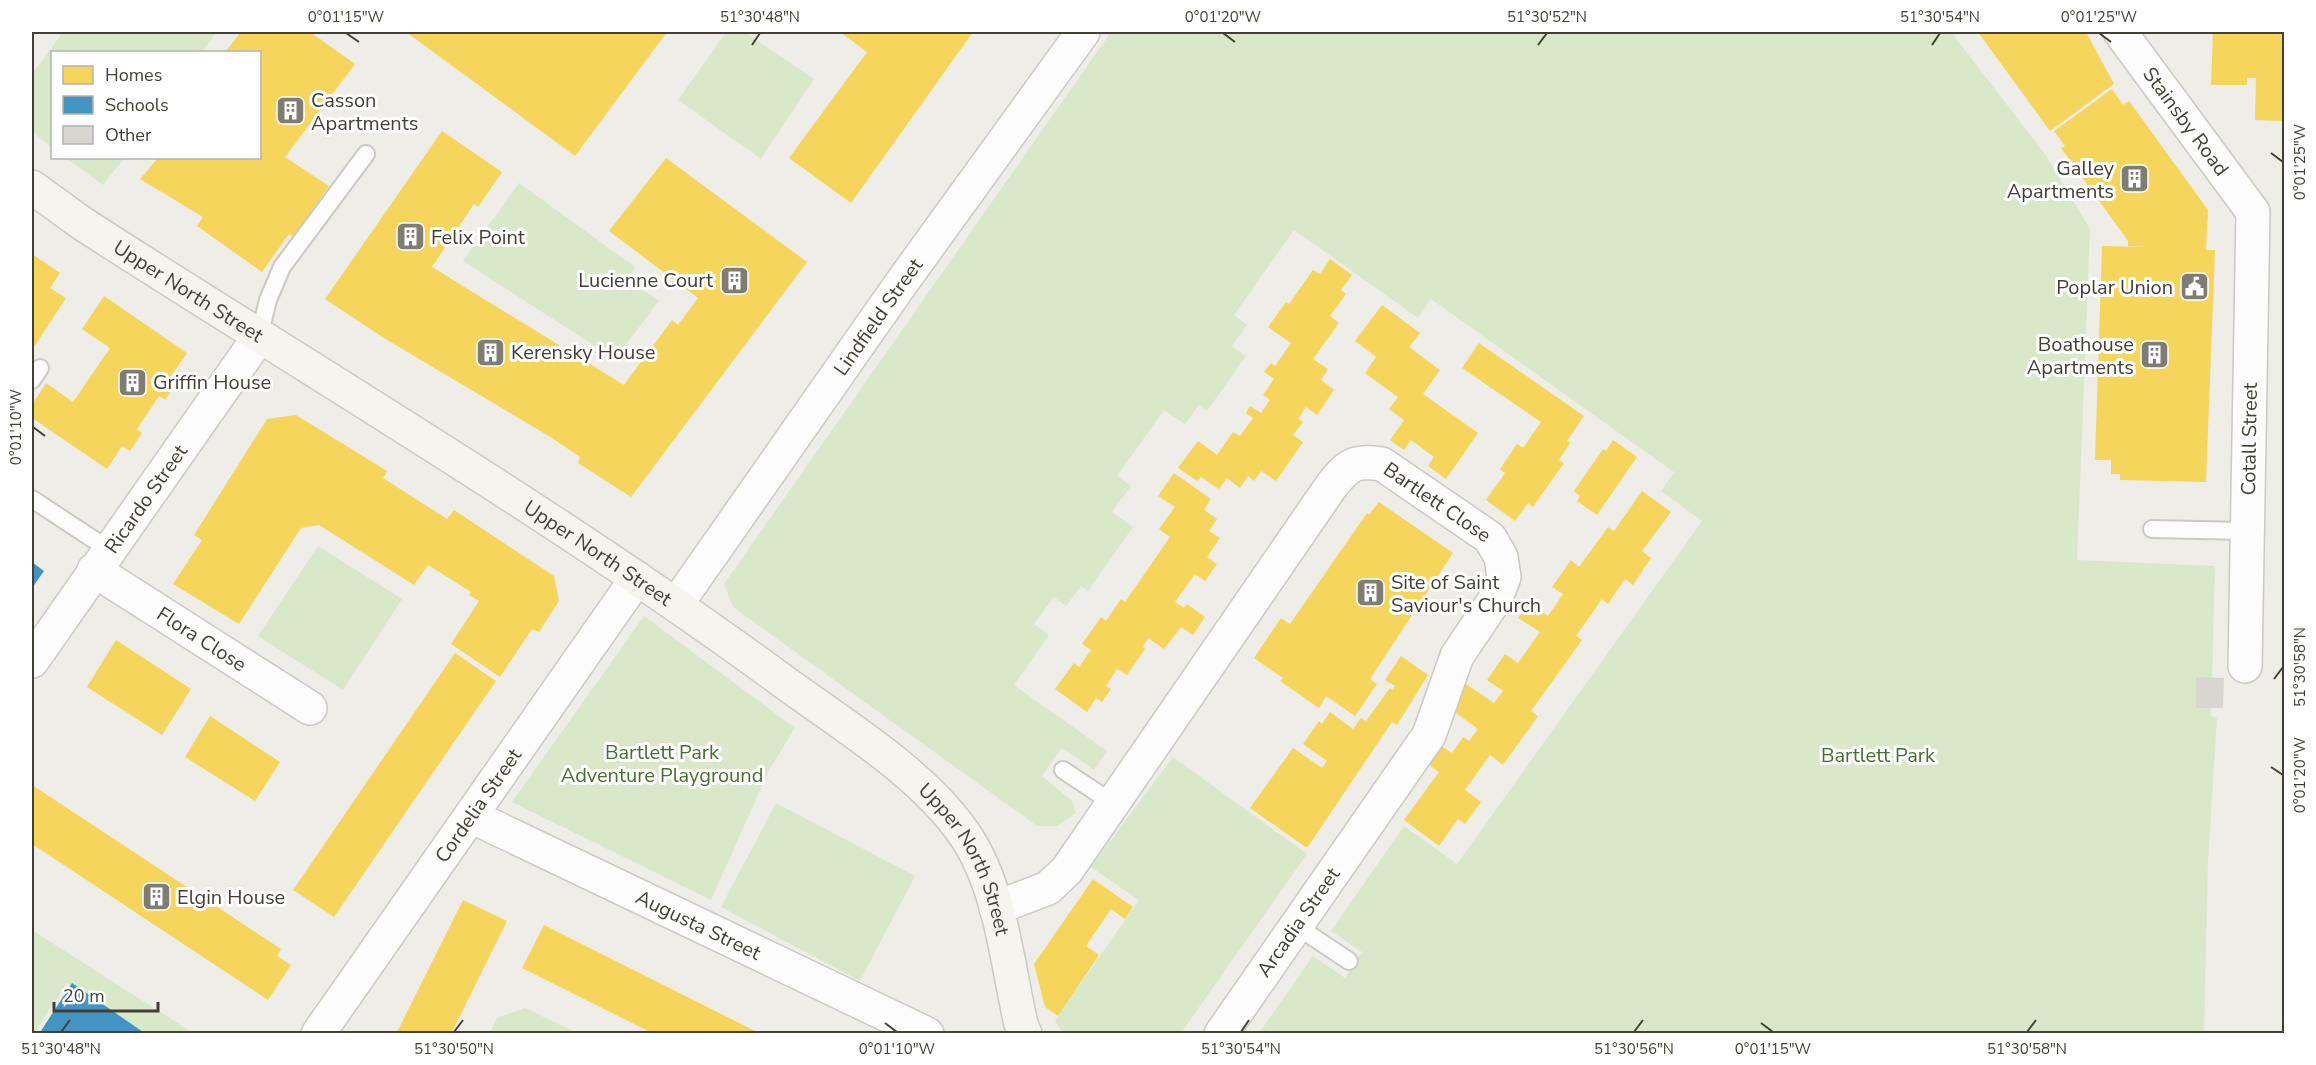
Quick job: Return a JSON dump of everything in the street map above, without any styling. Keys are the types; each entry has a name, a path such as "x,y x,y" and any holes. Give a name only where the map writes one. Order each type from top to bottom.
{"street":[{"name":"Lindfield Street","path":"676,605 900,285 1083,32"},
{"name":"Stainsby Road","path":"2120,32 2253,212"},
{"name":"Upper North Street","path":"32,187 83,224 504,490 638,578 915,779 945,807 967,837 983,872 996,908 1020,1024 1025,1034"},
{"name":"Cotall Street","path":"2245,666 2253,212"},
{"name":"Ricardo Street","path":"32,661 259,337"},
{"name":"Bartlett Close","path":"1113,804 1332,484 1346,468 1361,461 1382,464 1490,538 1501,557 1504,577 1496,598 1457,656 1429,735 1376,812"},
{"name":"Flora Close","path":"101,560 310,708"},
{"name":"Cordelia Street","path":"318,1034 638,578"},
{"path":"996,908 1048,888 1067,870 1113,804"},
{"name":"Arcadia Street","path":"1221,1034 1376,812"},
{"name":"Augusta Street","path":"471,816 927,1034"}],"lane":[{"path":"259,337 268,300 282,267 366,154"},
{"path":"32,499 101,560"},
{"path":"2152,529 2247,531"},
{"path":"1063,770 1113,804"},
{"path":"1295,925 1349,961"}],"green space":[{"path":"63,32 217,32 203,51 51,51 51,147 32,132 32,74"},
{"path":"726,32 745,32 814,79 761,159 678,100"},
{"name":"Bartlett Park","path":"1111,32 1951,32 2045,154 2090,229 2077,560 2215,566 2211,716 2217,718 2208,860 2204,1033 1259,1033 1313,956 1345,978 1362,952 1331,931 1404,826 1457,864 1702,521 1661,491 1674,472 1431,299 1418,318 1294,230 1234,315 1247,325 1232,346 1246,356 1207,411 1199,405 1185,424 1164,410 1117,476 1131,486 1112,512 1133,527 1088,591 1081,586 1066,606 1054,597 1034,624 1049,635 1014,685 1107,751 1094,770 1062,748 1042,776 1072,801 1076,813 1057,826 1037,826 733,607 724,584"},
{"path":"67,159 123,159 103,185"},
{"path":"519,183 635,267 628,279 659,301 615,359 463,261"},
{"path":"318,546 402,599 343,690 258,636"},
{"name":"Bartlett Park Adventure Playground","path":"644,616 795,728 769,770 711,900 512,802"},
{"path":"1173,757 1307,854 1181,1033 1063,1033 1055,1021 1139,900 1091,867"},
{"path":"776,803 915,876 860,981 721,907"},
{"path":"32,930 193,1033 144,1033 67,983 32,1033"},
{"path":"525,1008 577,1033 490,1033 497,1018"}],"building: Homes":[{"name":"Casson Apartments","path":"241,32 310,32 355,64 285,157 329,186 294,237 289,234 262,272 197,226 203,217 140,179 157,159 261,159 261,51 226,51"},
{"path":"406,32 667,32 575,156"},
{"path":"840,32 973,32 851,203 789,158 867,52"},
{"path":"1978,32 2086,32 2114,84 2050,131"},
{"path":"2213,32 2284,32 2284,121 2255,120 2256,78 2247,78 2247,85 2211,85"},
{"name":"Boathouse Apartments","path":"2112,89 2123,105 2129,101 2208,210 2206,250 2215,250 2206,482 2120,480 2120,474 2111,474 2111,460 2095,460 2102,246 2147,247 2128,246 2128,241 2061,148 2065,146 2054,131"},
{"path":"442,131 502,172 478,207 474,204 432,267 624,385 672,320 678,325 698,298 609,231 666,158 807,262 631,497 578,463 580,457 552,438 384,338 325,299"},
{"path":"32,254 60,273 50,288 66,298 32,350"},
{"path":"1330,259 1352,275 1341,290 1346,294 1330,316 1339,323 1313,359 1328,369 1321,380 1334,390 1317,415 1306,407 1298,419 1303,422 1293,435 1303,442 1276,481 1261,471 1254,481 1248,476 1240,488 1227,478 1219,489 1201,477 1197,481 1178,468 1198,441 1217,455 1233,432 1240,436 1253,418 1246,413 1250,406 1261,413 1270,400 1263,395 1274,379 1264,372 1271,363 1275,366 1291,343 1268,327 1286,302 1289,304 1313,270 1320,274"},
{"name":"Griffin House","path":"104,296 187,353 171,376 178,381 165,400 159,396 137,429 142,433 130,451 122,446 107,469 32,418 32,405 46,383 73,402 110,348 82,329"},
{"path":"1382,305 1420,333 1409,347 1440,370 1423,394 1478,433 1446,479 1428,466 1434,457 1411,440 1404,450 1390,440 1404,420 1389,409 1398,397 1365,373 1376,357 1355,341"},
{"path":"1479,343 1584,416 1567,441 1570,443 1559,460 1564,463 1533,507 1528,503 1515,521 1486,500 1505,473 1500,469 1517,444 1523,448 1541,422 1462,368"},
{"path":"296,415 387,471 383,478 447,519 454,510 554,576 559,601 539,632 532,629 500,677 451,644 479,601 469,595 471,592 428,565 414,585 319,525 301,528 239,624 173,584 202,540 194,535 267,419"},
{"path":"1613,440 1637,457 1597,515 1577,501 1580,496 1574,491 1603,449 1606,451"},
{"path":"1174,473 1211,499 1204,510 1217,519 1209,531 1220,538 1207,557 1217,564 1205,581 1195,574 1175,602 1184,608 1187,604 1205,617 1193,635 1181,627 1164,649 1148,638 1143,647 1145,649 1127,675 1117,669 1106,686 1111,689 1102,702 1096,698 1087,712 1055,689 1074,663 1079,667 1091,650 1082,644 1101,617 1106,621 1121,599 1125,602 1170,537 1159,529 1175,507 1158,496"},
{"path":"1642,491 1671,512 1642,551 1651,558 1633,585 1625,579 1608,604 1602,599 1576,636 1582,640 1531,711 1538,716 1503,765 1490,755 1465,790 1481,802 1465,824 1458,819 1439,846 1404,820 1439,772 1425,762 1437,743 1452,753 1463,737 1469,741 1478,729 1449,708 1466,684 1494,703 1503,691 1487,680 1505,654 1518,663 1540,632 1518,618 1528,603 1548,616 1563,594 1552,587 1571,560 1579,567 1608,527 1614,531"},
{"name":"Site of Saint Saviour's Church","path":"1379,502 1453,553 1370,679 1377,684 1355,716 1326,696 1319,708 1280,681 1283,678 1254,658 1281,618 1290,624 1367,513 1369,515"},
{"path":"116,640 191,689 162,735 87,687"},
{"path":"455,653 496,681 334,917 293,890"},
{"path":"1401,656 1428,675 1397,725 1392,722 1307,848 1250,808 1293,748 1322,768 1327,761 1303,744 1319,721 1322,724 1330,712 1353,729 1361,718 1366,721 1390,688 1392,690 1395,686 1385,680"},
{"path":"210,716 280,762 255,801 185,757"},
{"name":"Elgin House","path":"32,785 281,949 277,956 291,965 268,1000 32,844"},
{"path":"1093,879 1133,907 1125,919 1111,909 1086,946 1099,955 1058,1016 1045,1007 1034,964"},
{"path":"463,900 507,921 451,1034 396,1034"},
{"path":"544,925 761,1034 654,1034 522,968"}],"building: Schools":[{"path":"32,562 44,571 32,588"},
{"path":"72,983 146,1034 39,1034"}],"building: Other":[{"path":"2196,677 2224,678 2223,708 2196,708"}],"place":[{"name":"Casson Apartments","path":"290,111"},
{"name":"Galley Apartments","path":"2135,179"},
{"name":"Felix Point","path":"410,237"},
{"name":"Lucienne Court","path":"734,280"},
{"name":"Poplar Union","path":"2194,287"},
{"name":"Kerensky House","path":"490,352"},
{"name":"Boathouse Apartments","path":"2155,355"},
{"name":"Griffin House","path":"132,382"},
{"name":"Site of Saint Saviour's Church","path":"1370,593"},
{"name":"Elgin House","path":"156,897"}]}
